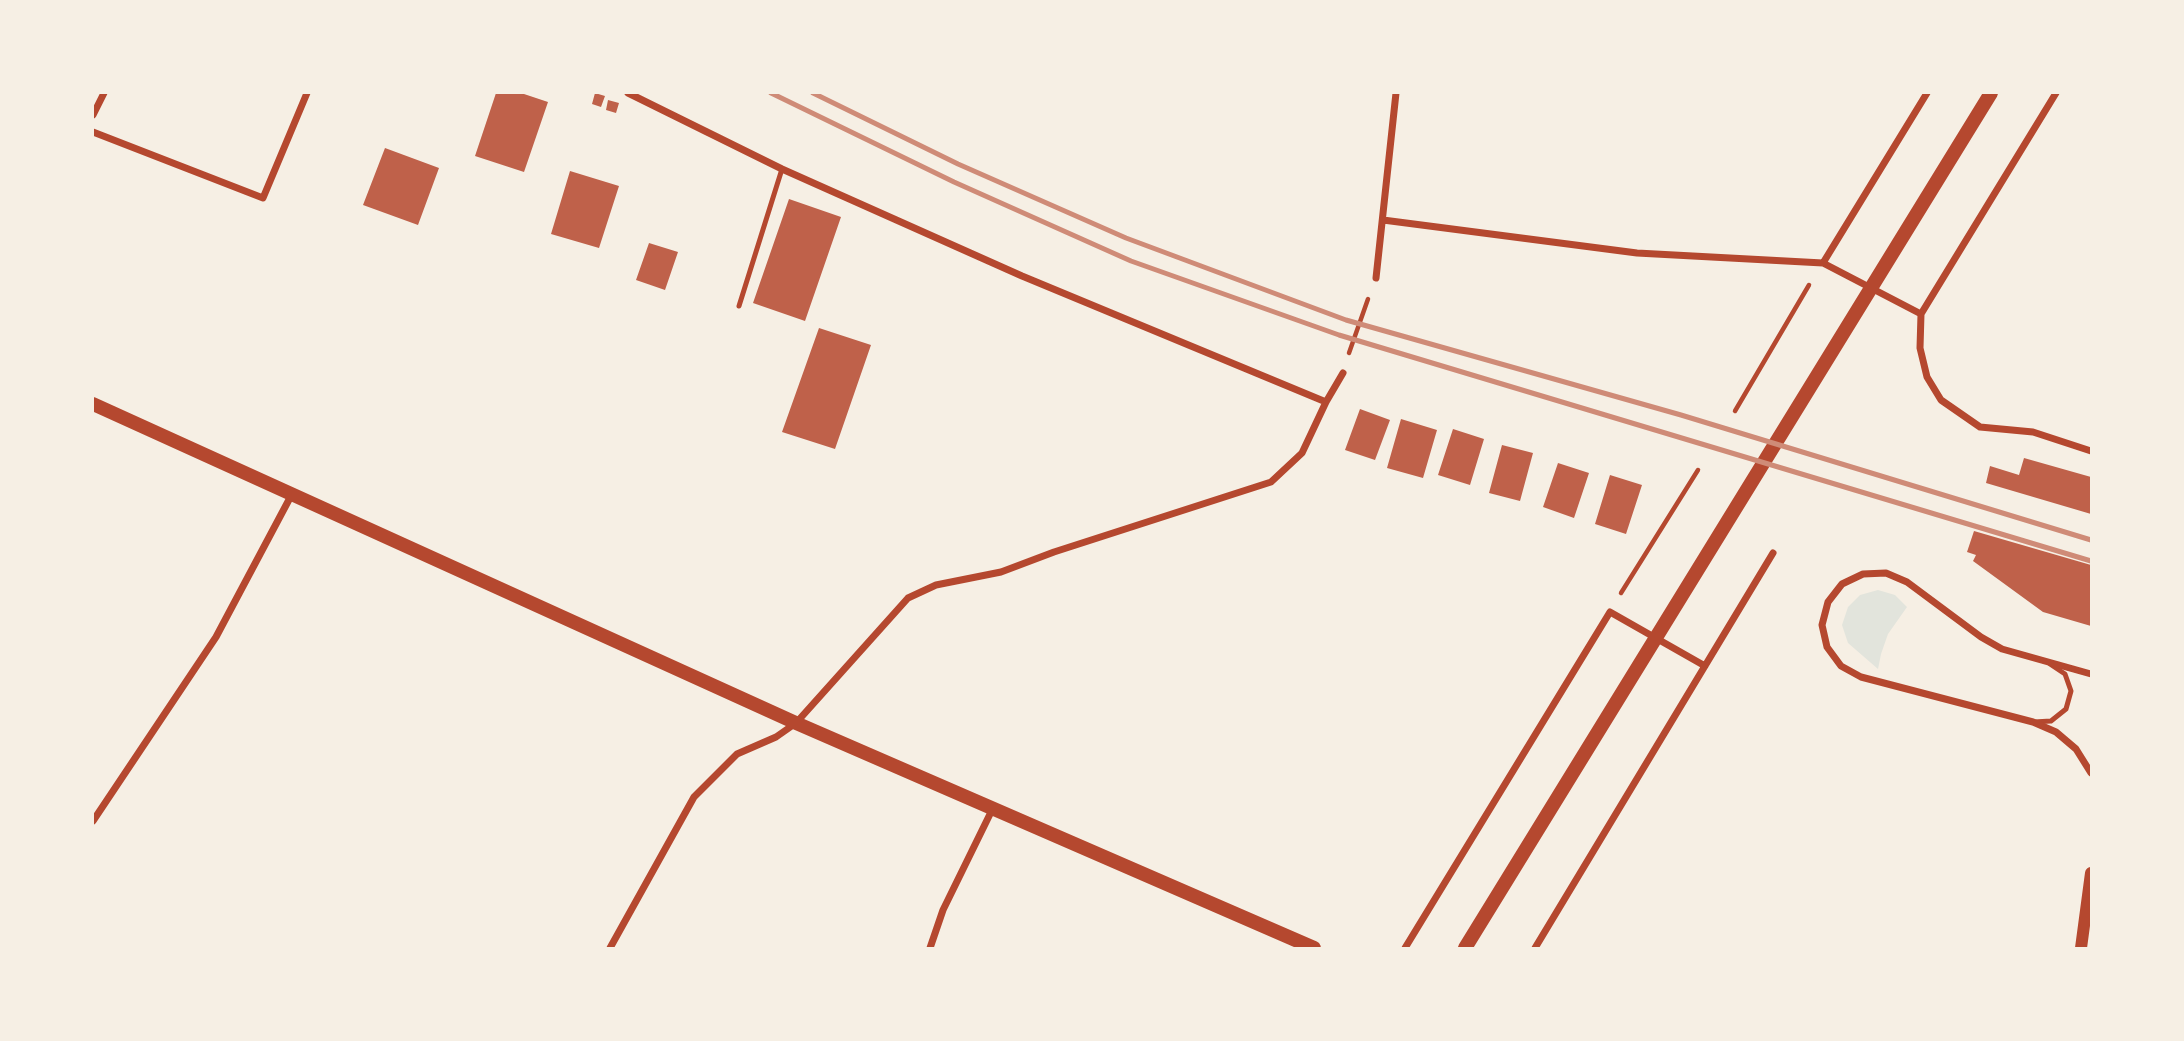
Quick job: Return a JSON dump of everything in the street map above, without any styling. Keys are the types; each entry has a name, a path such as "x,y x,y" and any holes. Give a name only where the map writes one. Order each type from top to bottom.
{"main road":[{"path":"1465,948 1991,93"},
{"path":"93,404 796,723 1314,948"}],"street":[{"path":"93,115 104,93"},
{"path":"93,132 262,198 307,93"},
{"path":"628,93 782,169 1022,276 1326,402"},
{"path":"1376,278 1396,93"},
{"path":"1823,263 1927,93"},
{"path":"2056,93 1921,314 1920,348 1927,377 1941,400 1980,427 2033,432 2091,451"},
{"path":"1383,220 1637,253 1823,263 1921,314"},
{"path":"610,948 694,797 737,754 776,737 796,723 908,598 936,585 1001,572 1054,552 1270,482 1302,453 1343,373"},
{"path":"93,821 216,637 292,494"},
{"path":"1535,948 1773,553"},
{"path":"2091,674 2050,664 1991,644 1907,582 1886,573 1863,574 1842,584 1828,602 1822,625 1827,648 1841,666 1861,677 2033,722 2056,732 2076,749 2091,773"},
{"path":"1405,948 1610,612 1705,666"},
{"path":"930,948 943,910 992,810"},
{"path":"2081,948 2091,873"}],"lane":[{"path":"738,306 782,169"},
{"path":"2033,722 2051,721 2066,709 2071,691 2065,674 2050,664"}],"path":[{"path":"1735,411 1823,263"},
{"path":"1343,373 1376,278"},
{"path":"1610,612 1698,470"}],"shaded area":[{"path":"1878,590 1895,595 1907,607 1888,634 1878,669 1848,643 1842,625 1848,607 1860,595"}],"building":[{"path":"496,93 521,93 548,102 524,172 475,156"},
{"path":"595,93 605,96 601,107 592,104"},
{"path":"608,100 619,103 616,113 606,110"},
{"path":"385,148 439,168 418,225 363,205"},
{"path":"570,171 619,186 599,248 551,234"},
{"path":"789,199 841,217 805,321 753,303"},
{"path":"649,243 678,252 665,290 636,280"},
{"path":"819,328 871,345 835,449 782,432"},
{"path":"1360,409 1390,420 1375,460 1345,450"},
{"path":"1401,419 1437,430 1423,478 1387,468"},
{"path":"1453,429 1484,439 1470,485 1438,475"},
{"path":"1502,445 1533,453 1520,501 1489,493"},
{"path":"2024,458 2091,477 2091,514 1986,483 1990,466 2019,475"},
{"path":"1558,463 1589,473 1574,518 1543,507"},
{"path":"1610,475 1642,485 1626,534 1595,524"},
{"path":"1974,531 2091,565 2091,626 2043,612 1973,561 1976,555 1967,552"}],"railway":[{"path":"771,93 954,182 1131,261 1339,335 2091,561"},
{"path":"813,93 958,164 1126,238 1346,320 1681,415 2091,540"}]}
